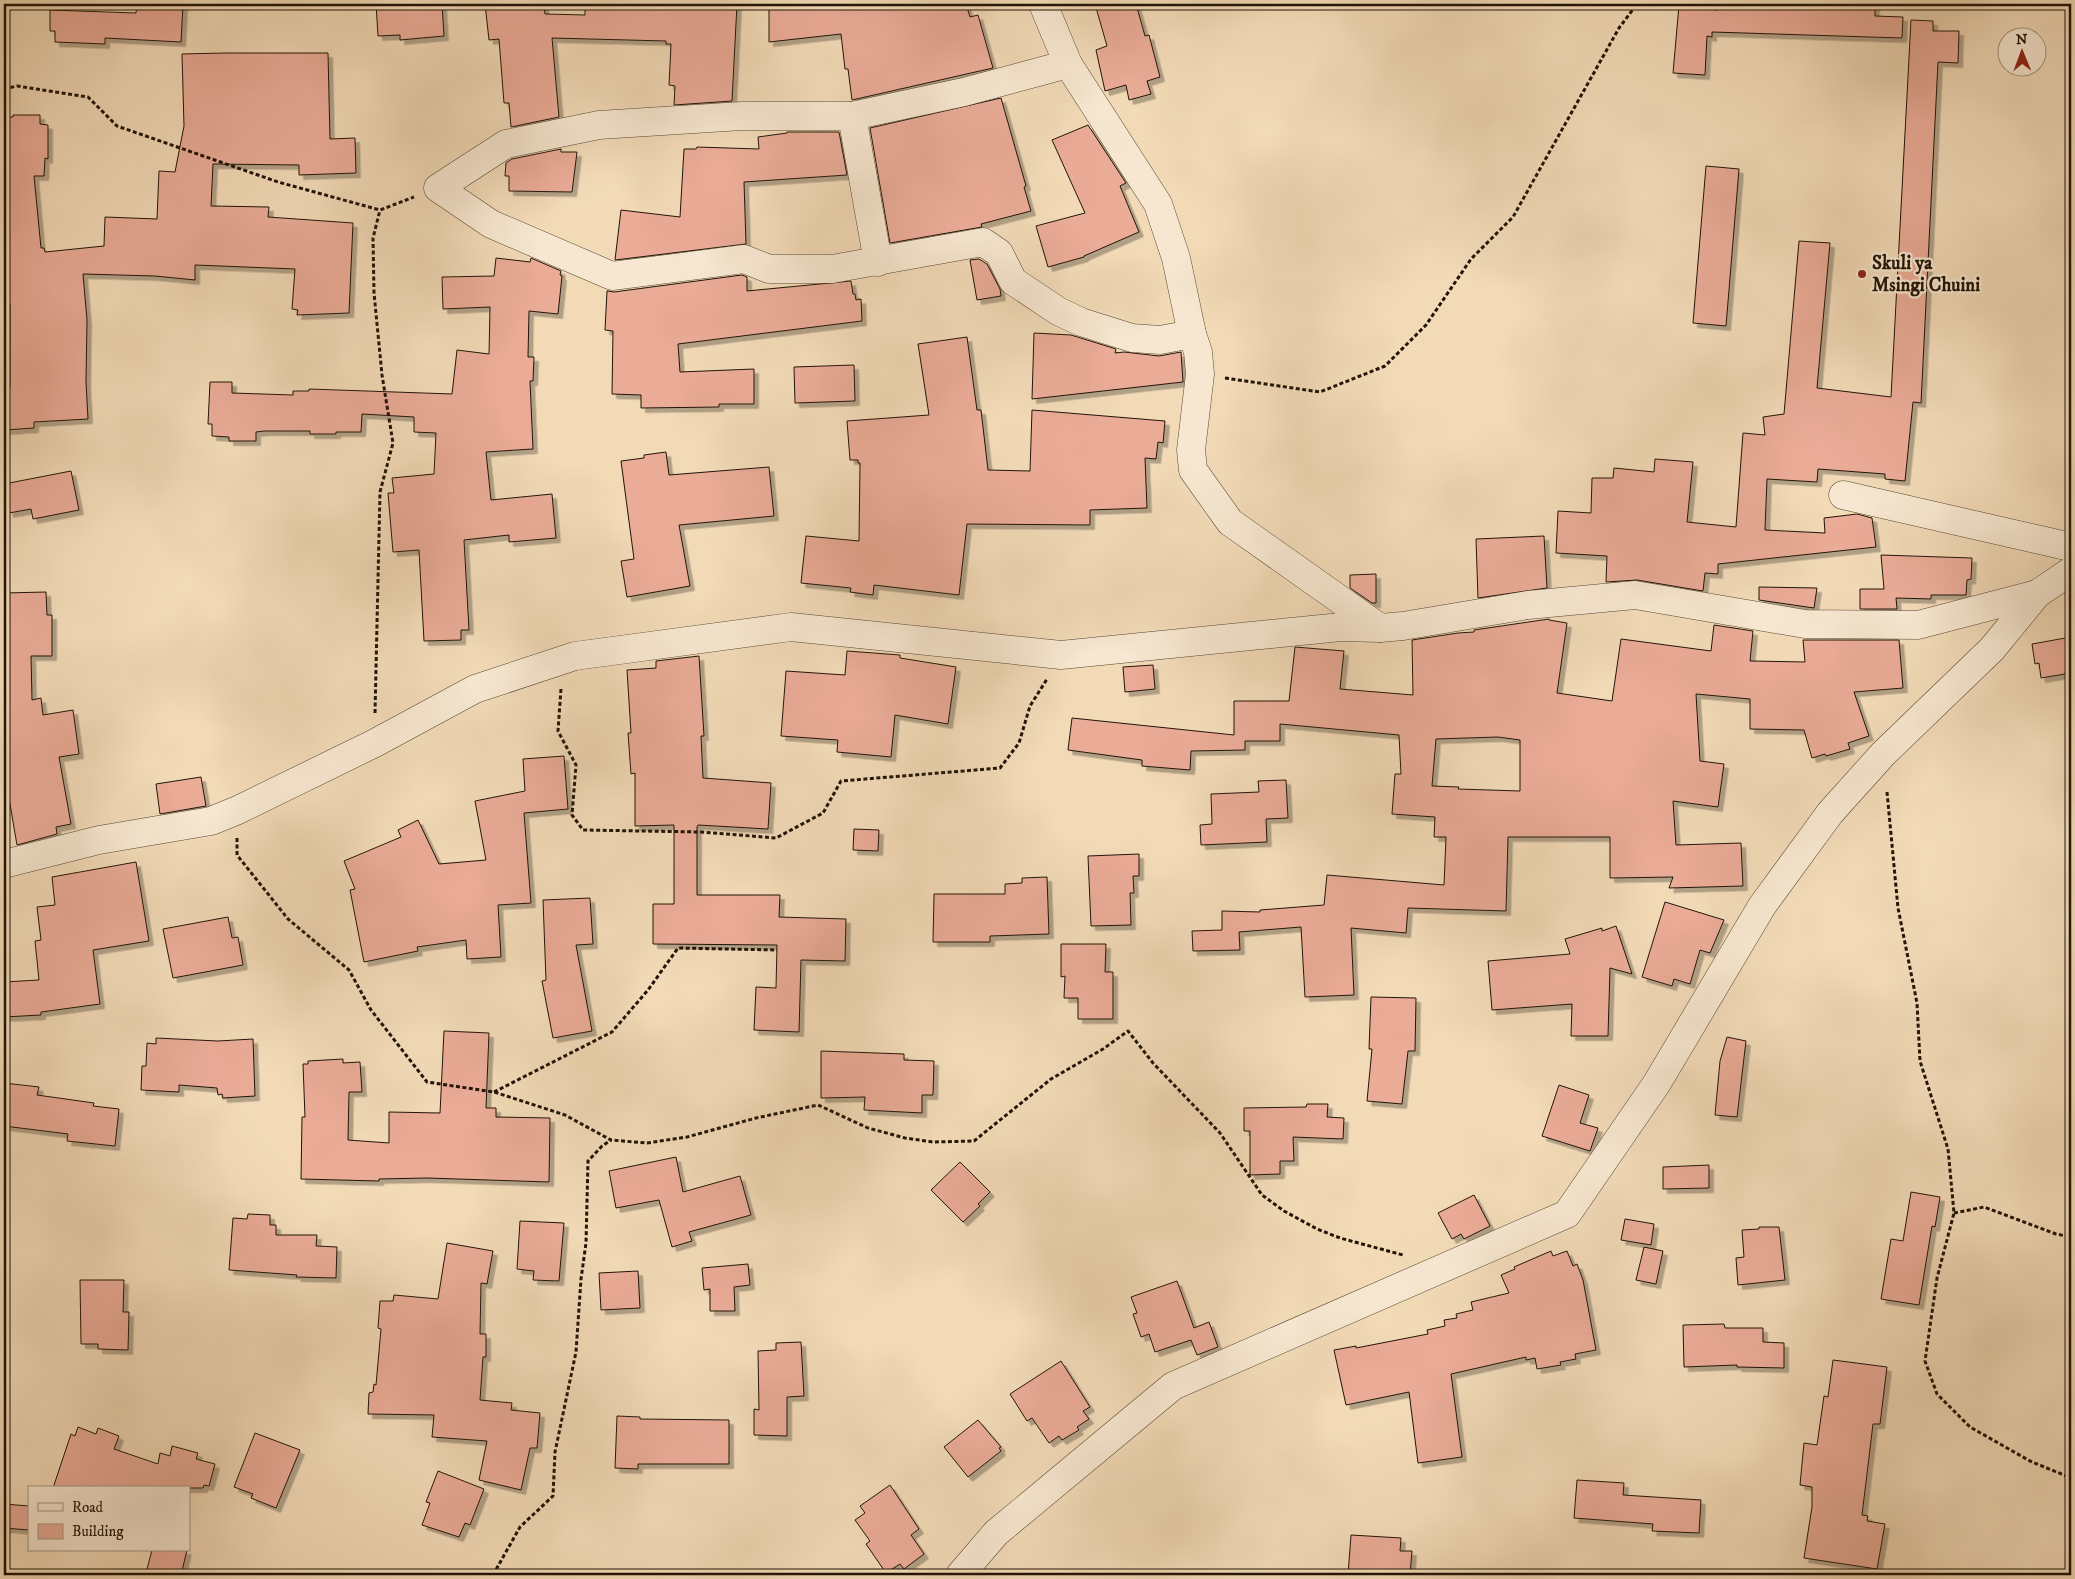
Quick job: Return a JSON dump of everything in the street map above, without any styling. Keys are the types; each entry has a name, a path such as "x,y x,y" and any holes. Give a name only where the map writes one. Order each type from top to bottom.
{"street":[{"path":"1042,4 1068,64 1158,204 1176,258 1192,334 1198,352 1200,374 1190,450 1193,470 1230,522 1380,628"},
{"path":"1068,64 964,92 852,116 742,116 599,125 506,144 438,188 491,224 612,276 744,258 769,269 832,269 982,242 999,253 1012,280 1058,311 1081,322 1132,338 1160,340 1192,334"},
{"path":"852,116 878,262"},
{"path":"1842,495 2071,547"},
{"path":"960,1575 996,1533 1173,1386 1567,1214 1657,1083 1762,906 1830,813 1883,754 1992,649 2037,594 2071,571"},
{"path":"4,864 99,840 211,821 238,810 375,743 475,689 575,656 791,627 1061,655 1341,627 1380,628 1528,605 1635,595 1805,624 1918,625 2037,594"}],"path":[{"path":"1200,374 1320,392 1385,366 1426,325 1471,259 1513,217 1619,28 1637,4"},
{"path":"4,89 17,86 88,97 117,126 278,182 380,210 438,188"},
{"path":"375,743 380,492 393,443 382,375 374,292 373,238 380,210"},
{"path":"575,656 561,682 558,731 576,765 572,815 583,830 701,832 776,838 823,813 840,781 1000,768 1019,742 1030,706 1061,655"},
{"path":"1883,754 1898,908 1917,1003 1920,1061 1948,1149 1954,1213 1937,1278 1925,1362 1937,1394 1970,1427 2030,1461 2071,1478"},
{"path":"238,810 237,854 288,919 349,970 371,1010 427,1082 494,1092 565,1115 611,1140 647,1143 687,1137 756,1118 818,1105 868,1128 905,1138 934,1142 974,1141 1051,1079 1103,1049 1128,1031 1153,1063 1220,1133 1262,1195 1284,1211 1317,1229 1340,1238 1428,1262 1443,1268"},
{"path":"494,1092 612,1032 648,990 678,948 776,950"},
{"path":"493,1575 520,1527 553,1496 555,1452 576,1352 581,1279 586,1243 588,1161 602,1146 611,1140"},
{"path":"1954,1213 1984,1207 2056,1234 2071,1237"}],"building":[{"path":"137,4 183,4 181,42 105,38 105,44 55,42 55,31 50,31 50,10 136,13"},
{"path":"376,4 442,4 444,36 400,40 400,35 378,36"},
{"path":"485,4 544,4 545,14 585,15 585,4 643,4 716,9 716,4 737,4 732,101 674,105 675,86 669,85 671,44 666,44 666,41 552,38 559,117 511,127 509,103 504,103 499,39 489,40"},
{"path":"769,4 966,4 970,17 978,15 993,68 852,100 848,69 845,69 841,34 769,42"},
{"path":"1095,4 1136,4 1145,36 1149,35 1160,77 1147,81 1151,94 1129,100 1126,85 1105,91 1096,50 1107,46"},
{"path":"1717,4 1875,4 1875,16 1903,17 1902,38 1712,32 1712,37 1707,36 1705,75 1673,73 1679,5 1717,10"},
{"path":"1911,20 1933,21 1933,31 1959,31 1958,63 1938,62 1921,403 1913,402 1905,481 1885,479 1885,474 1818,469 1817,482 1767,479 1765,530 1825,533 1824,518 1857,514 1872,518 1876,547 1718,564 1718,574 1705,573 1703,591 1637,580 1606,582 1607,556 1556,553 1558,511 1591,513 1592,478 1613,478 1614,468 1654,472 1655,459 1693,462 1687,522 1736,527 1743,433 1765,435 1763,417 1784,414 1799,241 1830,243 1817,388 1891,397"},
{"path":"328,53 330,139 355,138 356,173 299,175 299,165 213,164 211,206 269,207 268,217 353,223 349,313 297,315 298,310 292,309 295,269 195,265 195,280 155,276 83,274 87,320 86,382 88,419 34,422 34,428 4,430 4,388 10,387 10,304 5,304 4,290 4,117 40,115 40,124 48,125 48,159 45,158 44,176 34,176 41,248 44,248 45,252 104,246 105,217 157,219 159,171 175,172 184,126 182,54"},
{"path":"1001,98 1026,186 1024,187 1031,211 981,224 982,227 890,243 870,128"},
{"path":"1088,125 1126,183 1120,186 1139,232 1084,257 1048,267 1036,226 1085,213 1052,140"},
{"path":"787,132 839,132 847,175 744,182 746,244 615,260 621,210 680,217 684,149 696,149 697,147 759,149 758,137"},
{"path":"561,149 561,152 577,152 572,192 509,191 509,176 505,176 506,163 512,159"},
{"path":"1706,166 1739,169 1726,326 1693,323"},
{"path":"496,258 530,262 531,258 561,271 558,314 529,311 528,357 534,357 533,381 530,381 533,449 486,452 491,500 552,494 556,538 509,542 509,535 464,540 469,630 461,630 461,640 424,641 419,550 393,552 388,493 394,493 392,478 434,474 436,433 414,432 414,417 362,414 361,432 310,434 310,431 264,431 256,432 256,441 229,441 229,437 212,436 212,424 208,424 210,382 232,382 232,393 293,395 293,391 309,391 309,389 452,394 457,350 489,354 490,307 443,309 442,277 494,276"},
{"path":"979,259 987,264 1000,289 1001,296 977,300 970,260"},
{"path":"742,275 747,277 747,291 851,281 856,300 861,299 862,321 678,344 680,372 754,369 754,404 719,404 719,407 641,408 641,395 612,394 613,331 605,330 607,291 614,292"},
{"path":"1034,333 1071,335 1116,349 1115,353 1124,352 1159,356 1181,352 1183,382 1032,399"},
{"path":"967,337 977,410 981,410 988,470 1030,471 1032,410 1165,421 1163,443 1158,442 1156,459 1145,458 1147,508 1090,510 1090,525 967,524 959,595 874,585 873,595 850,592 851,588 801,583 806,536 859,541 860,463 858,463 858,460 850,460 847,421 929,415 918,344"},
{"path":"854,365 855,401 795,403 794,367"},
{"path":"666,452 669,475 769,467 774,516 679,525 690,586 627,597 621,561 634,559 621,461 644,458 644,455"},
{"path":"71,471 79,510 33,519 31,509 9,513 4,484"},
{"path":"1544,536 1547,588 1478,598 1476,539"},
{"path":"1881,555 1972,558 1971,579 1967,580 1966,595 1931,595 1931,599 1896,598 1897,609 1860,609 1860,589 1884,589"},
{"path":"1376,574 1376,603 1372,603 1350,588 1350,575"},
{"path":"1759,587 1817,588 1814,608 1759,600"},
{"path":"46,592 47,615 52,615 52,656 31,656 32,700 41,698 43,715 73,710 79,754 59,757 71,824 56,827 57,834 17,845 4,769 4,593"},
{"path":"1549,619 1567,623 1557,693 1612,701 1621,639 1711,651 1714,625 1753,631 1750,661 1805,662 1803,640 1899,640 1903,688 1854,692 1869,736 1848,743 1850,749 1812,758 1804,730 1750,729 1750,699 1696,694 1700,761 1724,764 1718,807 1673,801 1676,845 1741,843 1743,886 1669,888 1673,877 1610,878 1610,837 1508,837 1506,911 1408,908 1406,933 1351,928 1354,995 1305,997 1301,927 1239,932 1240,950 1193,951 1192,931 1222,930 1222,911 1260,912 1260,910 1324,905 1327,875 1444,885 1446,837 1434,837 1435,817 1392,814 1395,774 1401,774 1399,735 1280,724 1280,741 1245,741 1245,750 1191,751 1190,770 1142,766 1142,760 1068,750 1072,718 1234,735 1234,701 1289,701 1295,647 1344,651 1340,689 1413,695 1412,640 1474,632 1474,630","holes":["1498,737 1520,740 1520,791 1458,789 1459,787 1432,786 1436,739"]},
{"path":"2071,637 2071,673 2041,678 2039,663 2035,664 2032,644"},
{"path":"847,651 900,655 900,658 956,667 948,724 895,715 891,757 837,752 838,740 781,736 786,671 845,675"},
{"path":"699,656 704,736 701,736 703,778 771,783 768,829 698,825 697,895 780,895 779,917 846,919 845,961 801,960 799,1032 754,1030 756,987 776,988 777,945 653,944 653,904 674,904 674,825 635,826 635,773 631,774 628,733 631,733 627,670 656,668 656,661"},
{"path":"1153,665 1155,689 1125,692 1123,667"},
{"path":"564,756 568,809 524,813 531,903 498,905 501,957 467,959 466,940 417,947 418,951 364,962 350,890 355,889 344,861 401,837 398,830 418,820 439,864 486,860 475,801 525,791 523,759"},
{"path":"201,777 206,806 160,814 156,784"},
{"path":"1286,780 1288,818 1266,819 1267,842 1201,845 1200,825 1212,824 1211,794 1259,792 1258,781"},
{"path":"854,829 879,830 878,851 853,850"},
{"path":"1139,854 1139,876 1133,876 1134,893 1130,893 1131,925 1091,926 1088,856"},
{"path":"136,862 149,941 93,950 100,1004 41,1012 41,1015 4,1017 4,982 39,980 35,941 41,940 37,907 55,905 52,877"},
{"path":"1047,877 1049,934 990,936 990,942 933,942 934,894 1005,894 1005,884 1022,883 1022,878"},
{"path":"590,898 593,944 576,945 592,1031 553,1038 542,981 546,980 543,900"},
{"path":"1665,902 1724,920 1710,953 1700,950 1690,984 1674,979 1672,986 1642,977"},
{"path":"228,917 232,938 238,937 243,965 173,978 163,929"},
{"path":"1616,926 1632,974 1610,968 1608,1036 1571,1036 1572,1004 1492,1010 1488,961 1570,954 1565,939 1602,928 1602,931"},
{"path":"1061,944 1106,944 1105,972 1113,972 1113,1019 1078,1019 1078,998 1064,998 1065,976 1061,977"},
{"path":"1371,997 1416,998 1415,1051 1408,1051 1402,1104 1367,1101 1372,1049 1369,1049"},
{"path":"444,1031 489,1033 486,1108 496,1108 496,1117 550,1118 549,1182 427,1178 379,1179 379,1181 301,1179 302,1117 305,1117 303,1064 308,1064 308,1061 343,1059 343,1063 360,1062 362,1092 349,1092 348,1140 389,1143 389,1112 440,1113"},
{"path":"1727,1037 1746,1041 1737,1117 1715,1115 1720,1061"},
{"path":"156,1038 218,1041 253,1039 255,1096 223,1098 222,1094 218,1095 217,1088 179,1085 179,1092 141,1090 142,1066 146,1066 147,1043 156,1044"},
{"path":"821,1051 904,1054 904,1060 934,1061 933,1095 922,1095 922,1113 864,1110 865,1097 821,1098"},
{"path":"4,1083 39,1087 37,1095 94,1103 93,1106 119,1109 115,1146 67,1141 68,1134 4,1126"},
{"path":"1559,1085 1589,1095 1580,1123 1598,1128 1590,1151 1542,1136"},
{"path":"1307,1104 1328,1104 1327,1117 1344,1118 1343,1139 1293,1137 1294,1161 1280,1161 1280,1174 1250,1175 1250,1131 1244,1131 1244,1108 1306,1107"},
{"path":"676,1157 683,1192 740,1176 751,1215 689,1232 692,1241 672,1247 659,1200 616,1208 609,1171"},
{"path":"960,1162 990,1192 978,1204 980,1206 963,1222 931,1190"},
{"path":"1709,1165 1709,1188 1663,1189 1663,1167"},
{"path":"1911,1192 1940,1197 1935,1227 1932,1226 1919,1305 1881,1299 1891,1239 1903,1241"},
{"path":"1474,1195 1490,1226 1464,1239 1461,1234 1452,1239 1438,1213"},
{"path":"248,1214 270,1215 270,1225 276,1225 276,1235 317,1235 316,1246 337,1247 336,1278 296,1277 297,1275 229,1270 233,1218 247,1219"},
{"path":"1625,1219 1654,1224 1651,1245 1621,1240"},
{"path":"520,1221 564,1223 559,1281 533,1280 534,1271 517,1269"},
{"path":"1759,1227 1779,1227 1785,1280 1738,1285 1736,1258 1744,1257 1742,1230 1759,1229"},
{"path":"447,1243 493,1251 487,1284 481,1283 480,1334 486,1334 486,1357 483,1357 480,1400 512,1403 511,1410 540,1413 537,1448 530,1448 521,1490 479,1480 487,1441 432,1437 434,1415 368,1414 369,1393 373,1392 374,1384 376,1385 381,1329 378,1328 380,1301 393,1301 394,1295 438,1299"},
{"path":"1644,1247 1663,1251 1656,1284 1636,1280"},
{"path":"1551,1251 1553,1256 1567,1251 1573,1266 1577,1264 1583,1280 1596,1350 1575,1354 1576,1359 1560,1362 1561,1365 1537,1369 1535,1358 1526,1360 1526,1357 1451,1374 1462,1457 1418,1463 1409,1392 1346,1405 1334,1350 1356,1346 1356,1348 1428,1334 1427,1330 1445,1326 1444,1320 1457,1318 1456,1314 1473,1310 1471,1302 1509,1293 1501,1275 1515,1269 1514,1267"},
{"path":"748,1264 750,1285 734,1287 735,1311 710,1311 710,1289 704,1290 702,1268"},
{"path":"638,1271 640,1308 601,1310 599,1273"},
{"path":"80,1280 124,1280 123,1312 129,1312 128,1350 98,1349 98,1344 81,1344"},
{"path":"1177,1281 1194,1328 1209,1322 1218,1347 1197,1355 1191,1340 1155,1352 1149,1334 1141,1337 1133,1314 1137,1313 1131,1297"},
{"path":"1724,1324 1725,1328 1763,1328 1763,1342 1784,1343 1784,1368 1737,1367 1737,1365 1684,1367 1683,1325"},
{"path":"801,1342 804,1396 787,1397 787,1436 754,1435 754,1409 759,1410 758,1351 776,1350 776,1343"},
{"path":"1833,1360 1887,1367 1880,1424 1873,1424 1862,1515 1868,1516 1867,1521 1885,1524 1877,1569 1804,1558 1812,1507 1812,1487 1800,1485 1804,1443 1817,1445 1824,1396 1828,1397"},
{"path":"1061,1361 1090,1407 1083,1411 1089,1419 1077,1427 1079,1430 1062,1440 1059,1436 1049,1443 1032,1418 1027,1421 1010,1394"},
{"path":"617,1416 640,1417 640,1419 729,1420 729,1464 638,1464 638,1469 615,1468"},
{"path":"978,1420 1001,1447 999,1448 1001,1451 968,1477 944,1447"},
{"path":"78,1427 96,1434 98,1428 119,1436 114,1449 158,1464 160,1453 170,1456 172,1446 198,1453 196,1459 215,1464 209,1486 204,1485 203,1488 190,1488 190,1486 54,1486 71,1434 75,1436"},
{"path":"255,1433 300,1450 276,1508 251,1498 253,1494 234,1487"},
{"path":"438,1471 484,1489 470,1525 465,1523 459,1537 422,1525 430,1503 426,1502"},
{"path":"1577,1480 1624,1483 1623,1495 1701,1500 1699,1533 1652,1531 1653,1524 1574,1518"},
{"path":"890,1485 919,1529 911,1535 924,1554 904,1569 900,1564 886,1573 866,1544 870,1541 855,1520 865,1513 860,1506"},
{"path":"4,1504 28,1506 28,1530 4,1528"},
{"path":"1351,1535 1401,1538 1400,1551 1412,1551 1410,1575 1348,1575"},
{"path":"151,1552 187,1552 181,1575 172,1575 147,1569"}],"place":[{"name":"Skuli ya Msingi Chuini","path":"1862,274"}]}
